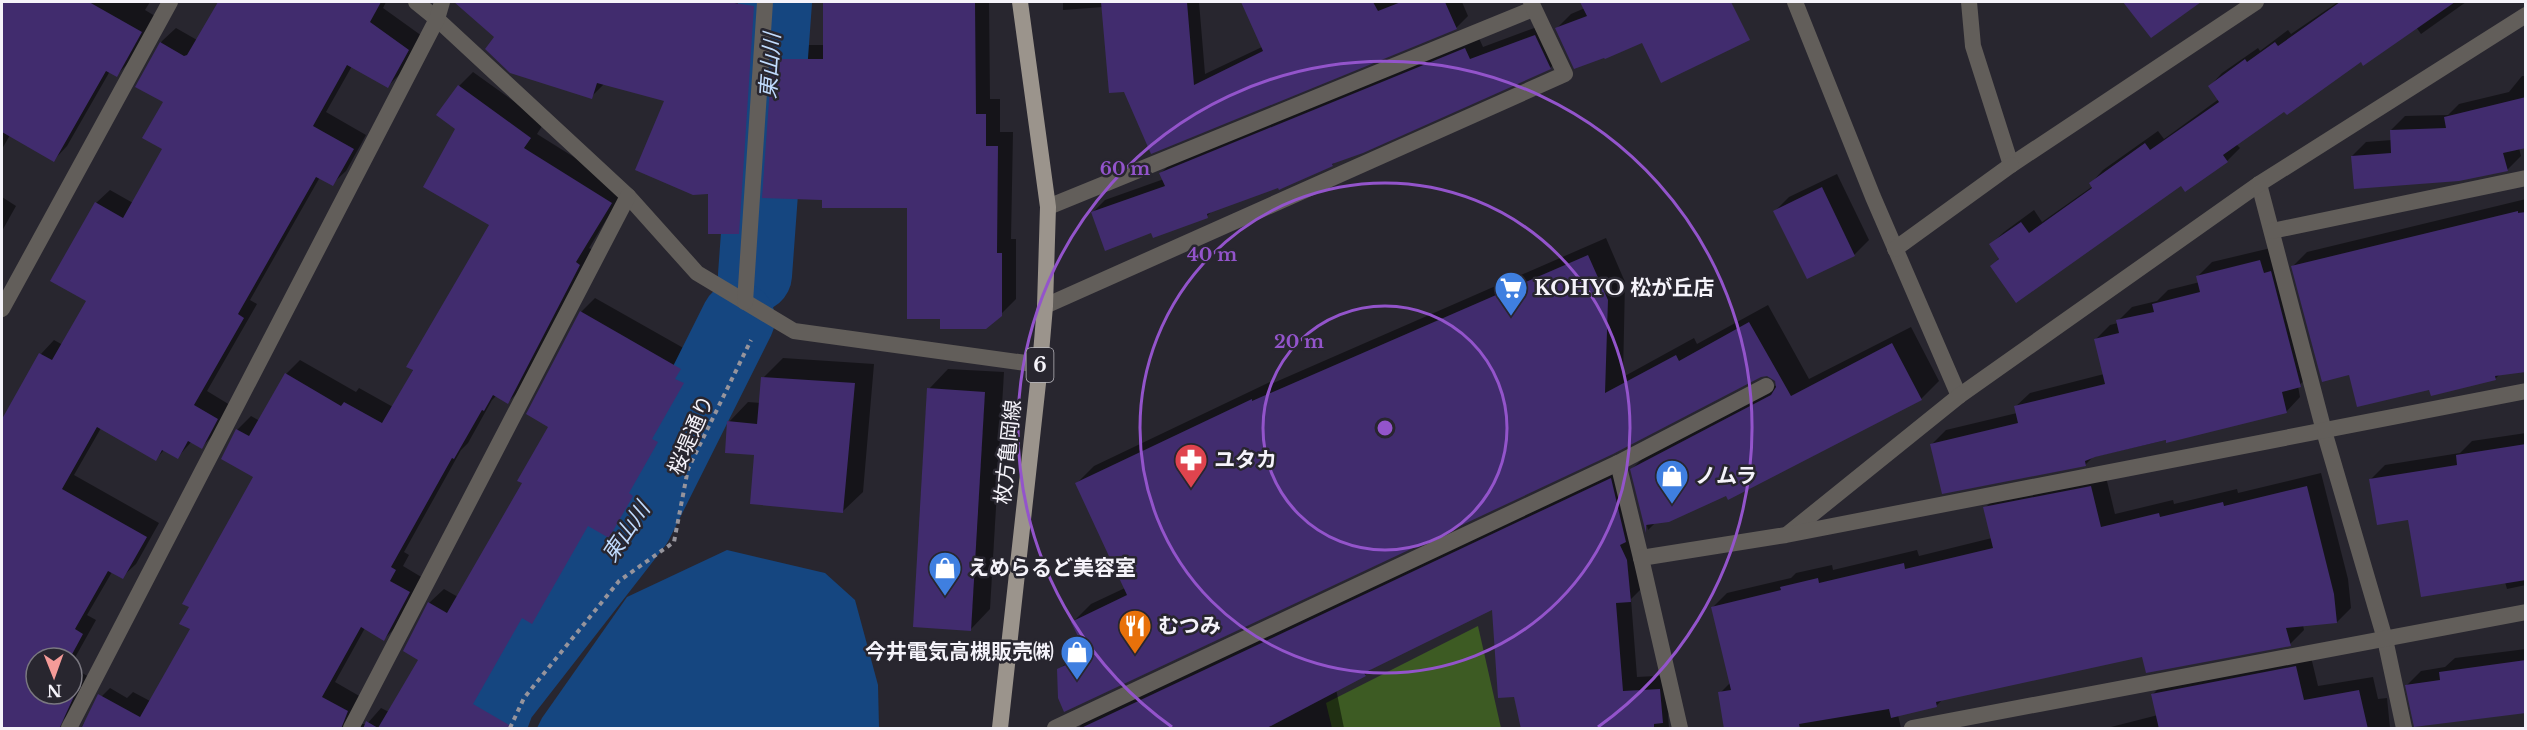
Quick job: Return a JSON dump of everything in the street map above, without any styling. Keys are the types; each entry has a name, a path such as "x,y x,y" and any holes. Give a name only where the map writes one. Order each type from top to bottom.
{"main road":[{"name":"枚方亀岡線","path":"1000,729 1040,365 1045,306 1048,207 1020,2"}],"street":[{"path":"4,298 170,2"},
{"path":"416,2 628,196 696,273 794,331 1040,365"},
{"path":"69,729 437,19 442,2"},
{"path":"745,302 765,2"},
{"path":"1795,2 1895,249 1959,396"},
{"path":"1969,2 1973,46 2011,165"},
{"path":"1895,249 2011,165 2256,2"},
{"path":"1045,306 1565,74 1532,5 1048,207"},
{"path":"1786,535 1959,396 2259,184 2526,15"},
{"path":"2272,231 2526,178"},
{"path":"2259,184 2324,432 2385,639 2404,729"},
{"path":"351,729 628,196"},
{"path":"1055,729 1618,463 1766,386"},
{"path":"1641,558 1786,535 2526,391"},
{"path":"1618,463 1680,729"},
{"path":"1912,729 2526,612"}],"path":[{"name":"桜堤通り","path":"510,729 524,698 619,581 674,542 688,469 764,313"}],"green space":[{"path":"1478,626 1501,728 1332,728 1326,703"}],"water":[{"path":"727,550 825,573 855,600 878,685 879,728 537,728 627,597"}],"building":[{"path":"2,2 89,2 142,32 117,77 106,71 54,162 2,132"},
{"path":"218,2 381,2 370,22 409,50 388,88 347,65 313,126 354,149 333,186 316,177 238,314 244,318 194,405 218,419 202,449 188,441 178,459 162,450 156,461 97,427 62,489 147,537 123,579 108,571 75,629 83,634 76,646 24,646 24,706 70,706 59,729 2,729 2,419 39,353 52,360 86,301 50,281 95,202 123,218 162,149 142,138 163,102 135,87 160,42 184,56 187,55"},
{"path":"454,2 728,2 754,6 739,234 708,234 708,194 693,195 635,170 664,101 597,83 592,99 510,73 485,49 494,37"},
{"path":"823,2 975,2 976,114 986,114 986,146 998,146 997,253 1002,253 1002,316 986,329 940,329 940,319 907,319 907,208 822,208 822,200 762,198 772,59 823,59"},
{"path":"1101,2 1187,2 1194,85 1263,51 1241,2 1373,2 1378,11 1401,2 1445,2 1457,29 1151,154 1124,92 1109,93"},
{"path":"1580,2 1731,2 1750,40 1661,83 1642,43 1574,69 1555,28 1587,16"},
{"path":"2123,2 2201,2 2151,38"},
{"path":"2340,2 2455,2 2363,66 2361,62 2287,115 2284,112 2223,155 2228,162 2185,192 2181,186 2016,303 1990,266 1999,259 1989,244 2021,222 2029,233 2092,188 2089,183 2145,143 2150,150 2219,102 2208,86 2245,59 2247,62 2275,42 2278,46"},
{"path":"1535,35 1551,69 1363,153 1332,164 1333,166 1279,190 1278,188 1207,214 1208,218 1153,238 1151,233 1105,251 1091,212 1165,186 1159,173 1465,48 1470,59"},
{"path":"458,85 531,138 524,148 612,203 576,262 580,265 508,404 493,395 484,411 482,410 454,459 452,458 391,567 396,570 390,581 410,592 384,641 361,627 322,697 348,711 341,729 81,729 98,694 140,717 190,629 179,624 189,607 182,604 253,477 221,459 236,429 249,436 285,373 341,406 344,402 382,423 413,370 406,367 489,225 423,187 455,129 436,115"},
{"path":"2526,97 2526,148 2503,153 2508,171 2459,181 2354,189 2351,156 2391,153 2390,130 2446,128 2444,117"},
{"path":"1822,187 1855,256 1807,279 1773,211"},
{"path":"2518,211 2518,213 2526,212 2526,372 2495,376 2496,380 2431,396 2429,390 2357,407 2349,375 2322,382 2291,266"},
{"path":"1588,255 1608,300 1605,393 1676,355 1679,361 1749,322 1791,396 1892,343 1922,400 1728,500 1726,496 1669,522 1646,525 1646,533 1630,469 1771,395 1776,387 1775,381 1767,376 1761,377 1613,454 1064,712 1058,698 1057,669 1087,655 1071,622 1127,595 1075,483 1252,399 1252,401"},
{"path":"2260,260 2264,273 2271,271 2301,387 2282,392 2287,413 2166,443 2166,440 2095,457 2085,461 2086,466 1942,494 1930,444 2018,423 2014,406 2105,384 2094,339 2119,333 2116,320 2154,312 2152,304 2200,292 2196,276"},
{"path":"580,311 681,369 675,379 684,383 652,439 658,442 629,493 633,496 609,538 588,526 532,624 522,618 473,704 516,729 363,729 366,721 378,728 418,660 403,651 428,602 447,613 522,483 517,481 548,427 526,414"},
{"path":"761,377 855,383 843,513 750,504 754,455 725,453 727,421 757,424"},
{"path":"927,388 985,392 971,631 913,627"},
{"path":"2526,444 2526,580 2421,597 2408,520 2377,525 2369,479 2457,465 2456,455"},
{"path":"1611,478 1626,542 1620,545 1627,560 1631,602 1616,603 1623,691 1660,689 1663,723 1654,724 1654,729 1521,729 1514,697 1498,698 1492,610 1364,673 1366,676 1265,729 1079,729"},
{"path":"2091,486 2101,527 2159,513 2160,517 2223,502 2224,506 2307,486 2334,594 2337,623 2286,628 2291,646 2146,673 2142,657 1936,702 1937,707 1891,718 1889,709 1799,724 1800,729 1724,729 1718,692 1731,690 1711,607 1781,590 1780,587 1818,578 1819,583 1904,563 1905,569 1993,548 1983,507"},
{"path":"2526,660 2526,713 2414,727 2405,685 2440,680 2439,672"},
{"path":"2296,666 2304,700 2359,690 2368,729 2159,729 2151,694"}],"waterway":[{"name":"東山川","path":"755,275 775,2"},
{"name":"東山川","path":"488,728 499,699 636,523 738,319"}],"place":[{"name":"KOHYO 松が丘店","path":"1511,317"},
{"name":"ユタカ","path":"1191,489"},
{"name":"ノムラ","path":"1672,505"},
{"name":"えめらるど美容室","path":"945,597"},
{"name":"むつみ","path":"1135,655"},
{"name":"今井電気高槻販売㈱","path":"1077,681"}]}
